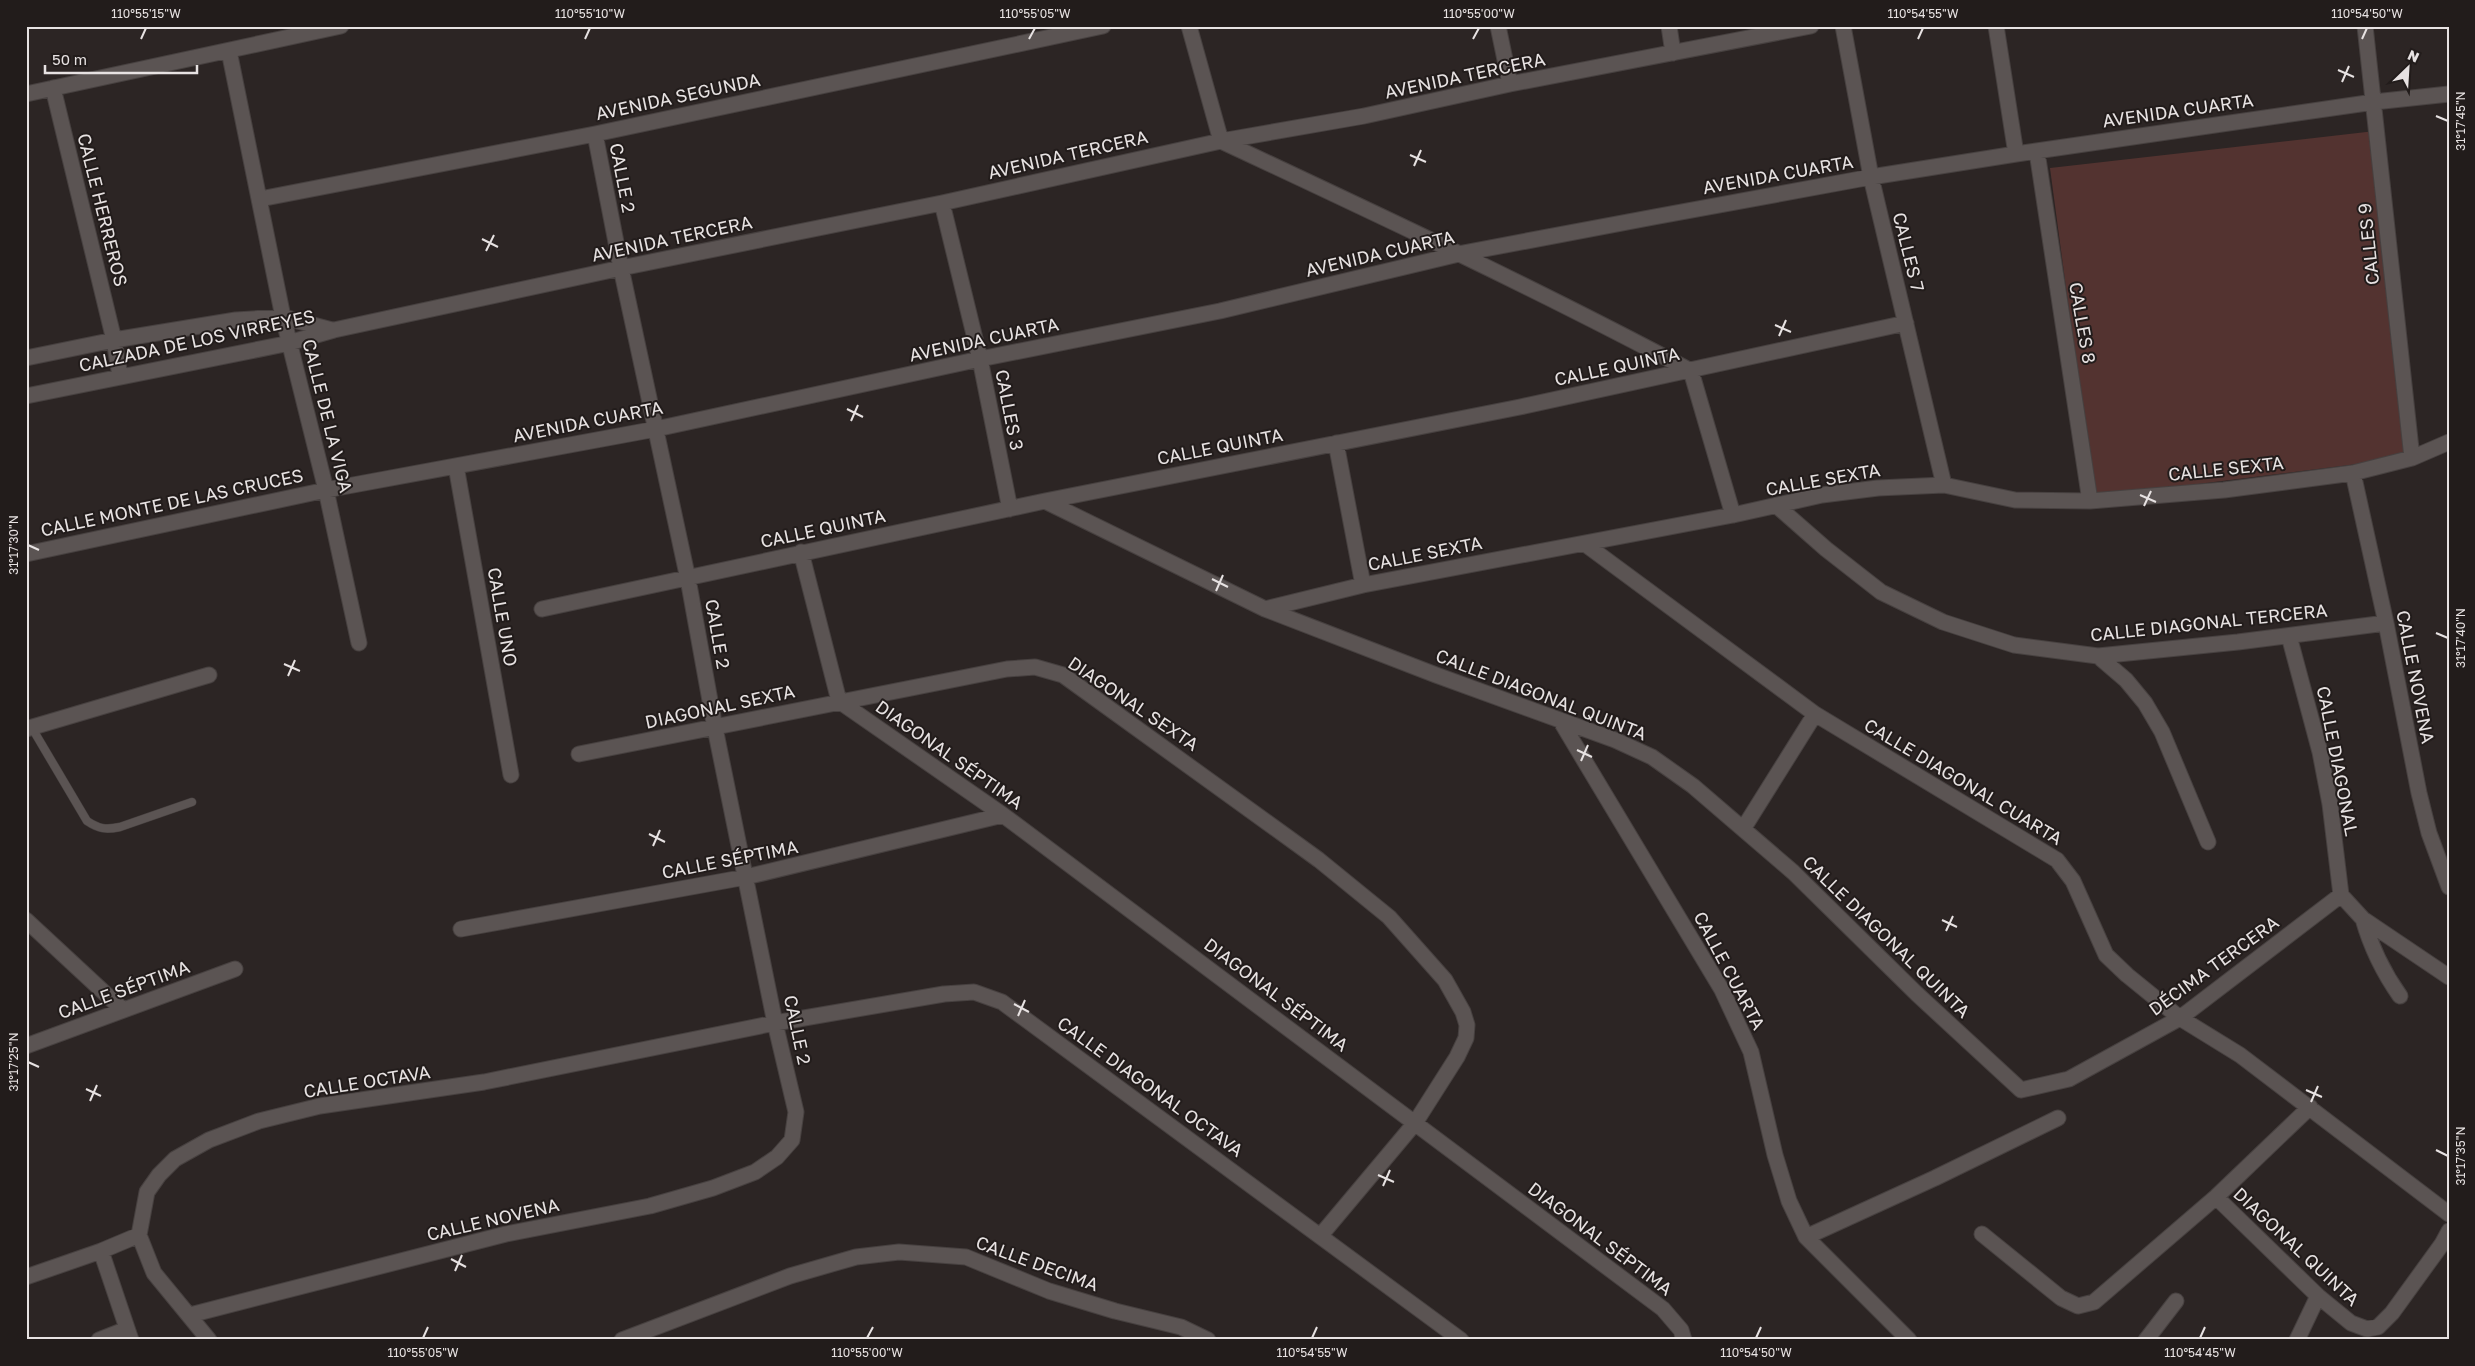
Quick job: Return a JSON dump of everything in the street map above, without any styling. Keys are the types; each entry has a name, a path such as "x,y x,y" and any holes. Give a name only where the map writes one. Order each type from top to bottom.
{"street":[{"path":"26,94 341,26"},
{"name":"AVENIDA SEGUNDA","path":"260,198 595,134 1103,26"},
{"path":"1189,26 1221,141 1462,253 1574,308 1692,371 1733,515"},
{"path":"1498,26 1510,84"},
{"path":"1669,26 1673,53"},
{"name":"AVENIDA TERCERA","path":"334,330 620,268 942,203 1221,141 1364,116 1510,84 1812,26"},
{"name":"CALLES 7","path":"1843,26 1870,177 1944,486"},
{"path":"1996,26 2016,154"},
{"name":"CALLES 9","path":"2365,26 2412,458"},
{"name":"CALLE DE LA VIGA","path":"230,51 283,317 326,490 359,643"},
{"name":"CALLE HERREROS","path":"53,88 114,340 120,376"},
{"name":"AVENIDA CUARTA","path":"326,490 656,429 980,359 1220,311 1462,253 1870,177 2374,102 2449,94"},
{"name":"CALLE 2","path":"595,134 620,268 688,579 715,728 775,1023 796,1112 792,1140"},
{"name":"CALLES 8","path":"2036,152 2090,501"},
{"name":"CALLES 3","path":"942,203 980,359 1010,509"},
{"name":"CALZADA DE LOS VIRREYES","path":"26,358 114,340 236,320 283,317 334,330"},
{"name":"CALLE QUINTA","path":"542,609 1045,501 1692,371 1906,323"},
{"name":"CALZADA DE LOS VIRREYES","path":"26,396 291,343 334,330"},
{"name":"CALLE SEXTA","path":"1265,609 1362,585 1585,544 1777,506 1822,495 1878,488 1944,486 2015,500 2090,501 2224,490 2353,473 2412,458 2449,442"},
{"path":"1336,443 1362,585"},
{"name":"CALLE UNO","path":"456,466 511,775"},
{"name":"CALLE NOVENA","path":"2353,473 2386,623 2419,793 2429,833 2449,887"},
{"name":"CALLE MONTE DE LAS CRUCES","path":"26,554 326,490"},
{"name":"CALLE DIAGONAL QUINTA","path":"1045,501 1265,609 1427,672 1615,740 1652,757 1693,786 1793,872 1917,994 2021,1090"},
{"name":"CALLE DIAGONAL TERCERA","path":"1777,506 1882,592 1943,622 2014,645 2098,656 2289,636 2386,623"},
{"name":"CALLE DIAGONAL CUARTA","path":"1585,544 1815,714 2057,860 2073,881 2106,955 2127,975 2180,1018 2240,1055 2449,1214"},
{"path":"801,552 839,701"},
{"name":"CALLE DIAGONAL","path":"2289,636 2320,752 2330,804 2341,895"},
{"path":"2098,656 2126,680 2145,703 2158,725 2208,842"},
{"name":"DIAGONAL SEXTA","path":"580,754 1007,669 1035,667 1063,675 1319,860 1389,918 1445,980 1463,1012 1468,1025 1466,1038 1457,1057 1415,1123 1321,1235"},
{"path":"29,728 209,674"},
{"name":"DIAGONAL SÉPTIMA","path":"839,701 1003,815 1663,1309 1683,1335"},
{"path":"1743,829 1815,714"},
{"name":"CALLE CUARTA","path":"1560,720 1722,990 1751,1052 1775,1155 1789,1201 1806,1237 1909,1340"},
{"name":"CALLE SÉPTIMA","path":"461,929 746,877 881,846 1003,815"},
{"path":"2341,895 2363,918 2449,977"},
{"name":"DÉCIMA TERCERA","path":"2021,1090 2069,1079 2180,1018 2341,895"},
{"path":"2363,918 2370,943 2387,978 2400,996"},
{"path":"26,920 124,1010"},
{"name":"CALLE SÉPTIMA","path":"26,1046 235,969"},
{"name":"CALLE DIAGONAL OCTAVA","path":"775,1023 944,994 974,992 1002,1002 1321,1235 1461,1340"},
{"name":"CALLE OCTAVA","path":"139,1235 147,1192 159,1175 175,1159 209,1140 259,1120 320,1106 484,1082 775,1023"},
{"path":"1982,1234 2060,1298 2078,1306 2094,1302 2216,1197 2310,1107"},
{"path":"1806,1237 1935,1178 2058,1118"},
{"name":"CALLE NOVENA","path":"190,1315 506,1234 650,1206 712,1188 755,1172 777,1157 792,1140"},
{"name":"DIAGONAL QUINTA","path":"2216,1197 2318,1296 2351,1323 2367,1329 2378,1327 2398,1305 2442,1244 2449,1231"},
{"path":"26,1277 101,1251 139,1235 154,1274 209,1340"},
{"path":"100,1340 129,1334 101,1251"},
{"name":"CALLE DECIMA","path":"622,1340 790,1276 856,1257 900,1252 966,1257 1049,1291 1115,1311 1181,1327 1208,1340"},
{"path":"2297,1340 2318,1296"},
{"path":"2146,1340 2176,1301"}],"lane":[{"path":"29,728 87,821 98,828 109,830 120,827 192,802"}],"shaded area":[{"path":"2375,131 2405,458 2094,497 2050,168"}]}
